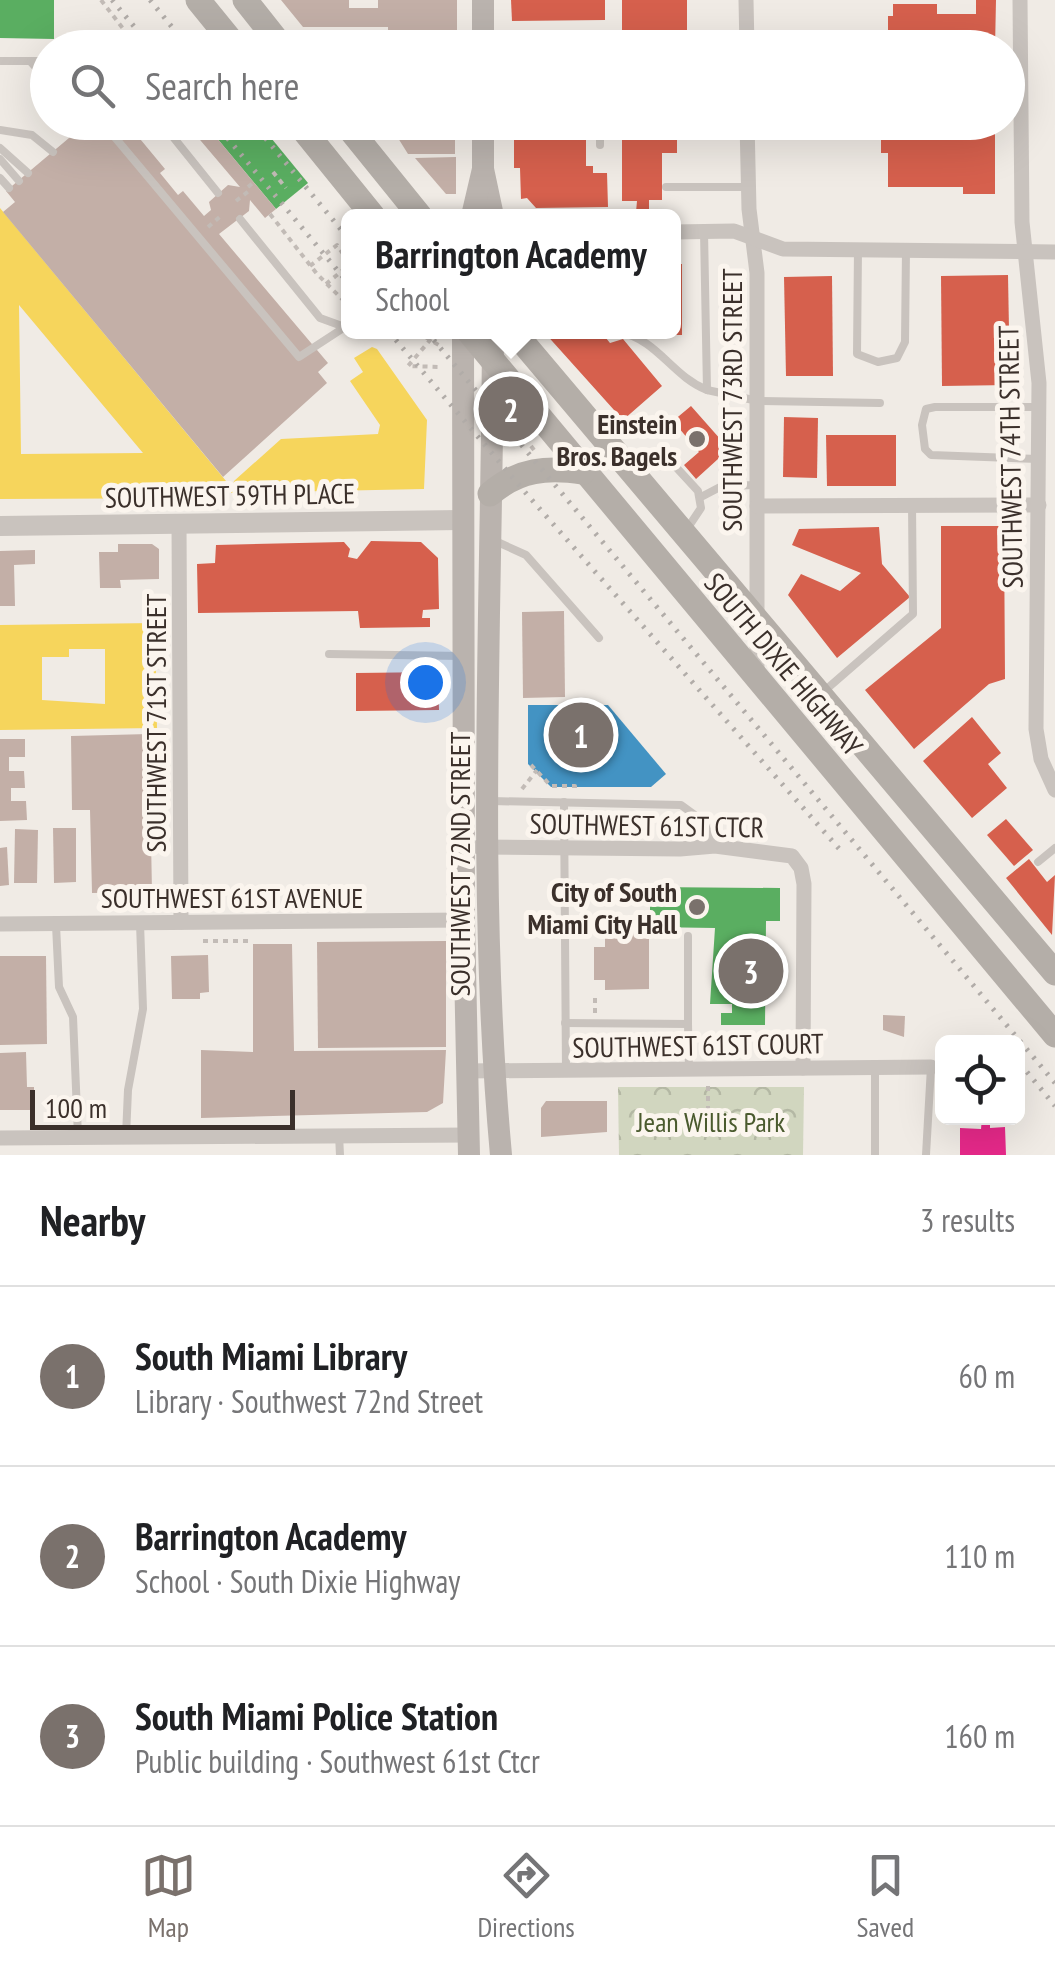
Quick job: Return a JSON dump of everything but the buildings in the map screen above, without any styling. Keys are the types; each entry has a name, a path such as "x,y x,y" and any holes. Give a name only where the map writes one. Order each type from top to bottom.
{"highway":[{"path":"198,0 222,30"},
{"path":"245,0 269,30"},
{"path":"312,140 367,209"},
{"path":"359,140 414,209"},
{"name":"SOUTH DIXIE HIGHWAY","path":"472,339 1052,1031"},
{"name":"SOUTH DIXIE HIGHWAY","path":"520,339 1054,969"},
{"path":"490,494 506,480 539,469 584,472"},
{"path":"983,950 1013,963 1054,969 1045,986 1052,1031"}],"main road":[{"path":"483,0 483,30"},
{"path":"483,140 483,169 492,209"},
{"path":"474,209 483,169"},
{"name":"SOUTHWEST 72ND STREET","path":"466,339 461,520 469,1145"},
{"name":"SOUTHWEST 72ND STREET","path":"493,339 488,568 489,847 493,1072 501,1155"},
{"path":"461,520 473,524 481,535 488,568"}],"street":[{"path":"746,0 747,30"},
{"name":"SOUTHWEST 74TH STREET","path":"1020,0 1020,30"},
{"name":"SOUTHWEST 73RD STREET","path":"748,140 758,401 757,677"},
{"name":"SOUTHWEST 74TH STREET","path":"1022,140 1024,252 1047,383 1039,407 1038,744 1055,790"},
{"path":"681,232 734,231 783,248 1055,252"},
{"path":"757,506 1038,505"},
{"name":"SOUTHWEST 59TH PLACE","path":"0,526 461,520"},
{"name":"SOUTHWEST 71ST STREET","path":"178,523 181,922"},
{"path":"1037,648 1055,648"},
{"name":"SOUTHWEST 61ST CTCR","path":"464,847 716,846 787,854 802,868 803,1068"},
{"name":"SOUTHWEST 61ST AVENUE","path":"0,924 464,920"},
{"name":"SOUTHWEST 61ST COURT","path":"466,1071 931,1066"},
{"path":"0,1138 339,1135 469,1145"}],"lane":[{"path":"0,60 30,61"},
{"path":"0,130 30,135"},
{"path":"38,140 54,152"},
{"path":"117,140 299,357 341,328"},
{"path":"176,140 218,193"},
{"path":"600,140 600,146"},
{"path":"0,148 28,173"},
{"path":"0,159 18,181"},
{"path":"0,178 10,188"},
{"path":"666,187 748,187"},
{"path":"240,219 320,318 341,324"},
{"path":"704,232 707,390"},
{"path":"858,249 857,354 884,362 897,358 905,342 906,250"},
{"path":"646,339 688,382 707,390 758,401 880,403"},
{"path":"1038,459 931,455 924,449 922,426 926,409 934,407 1039,407"},
{"path":"622,459 662,453 701,498 701,508 685,533"},
{"path":"701,498 722,486 757,485"},
{"path":"820,694 912,614 912,504"},
{"path":"489,538 526,556 599,638"},
{"path":"329,654 462,656"},
{"path":"464,800 681,805 704,821 716,846"},
{"path":"564,802 566,1072"},
{"path":"1038,862 1055,848"},
{"path":"126,1136 128,1090 143,1009 140,923"},
{"path":"56,924 59,988 74,1016 78,1136"},
{"path":"688,936 690,1070"},
{"path":"565,1023 688,1024"},
{"path":"926,1155 931,1066"},
{"path":"875,1068 875,1155"},
{"path":"339,1135 340,1155"}],"path":[{"path":"101,0 124,30"},
{"path":"273,172 286,188"},
{"path":"236,201 254,182"},
{"path":"206,228 223,214"},
{"path":"270,214 310,266 341,298"},
{"path":"310,266 336,245 341,253"},
{"path":"326,284 341,270"},
{"path":"440,367 408,366 431,340 443,348"},
{"path":"510,413 514,426 544,462"},
{"path":"531,765 551,786 576,786 575,790"},
{"path":"522,788 537,770"},
{"path":"203,941 250,941"},
{"path":"595,998 595,1012"},
{"path":"708,1086 708,1128"}],"green space":[{"name":"Jean Willis Park","path":"618,1087 804,1087 803,1155 619,1155"}],"railway":[{"path":"112,0 137,30"},
{"path":"150,0 174,30"},
{"path":"229,140 341,275"},
{"path":"267,140 341,230"},
{"path":"395,339 842,852"},
{"path":"433,339 1055,1083"},
{"path":"1027,1072 1055,1106"}],"place":[{"name":"Barrington Academy","path":"511,409"},
{"name":"Einstein Bros. Bagels","path":"697,439"},
{"name":"South Miami Library","path":"581,735"},
{"name":"City of South Miami City Hall","path":"697,907"},
{"name":"South Miami Police Station","path":"751,971"}]}
